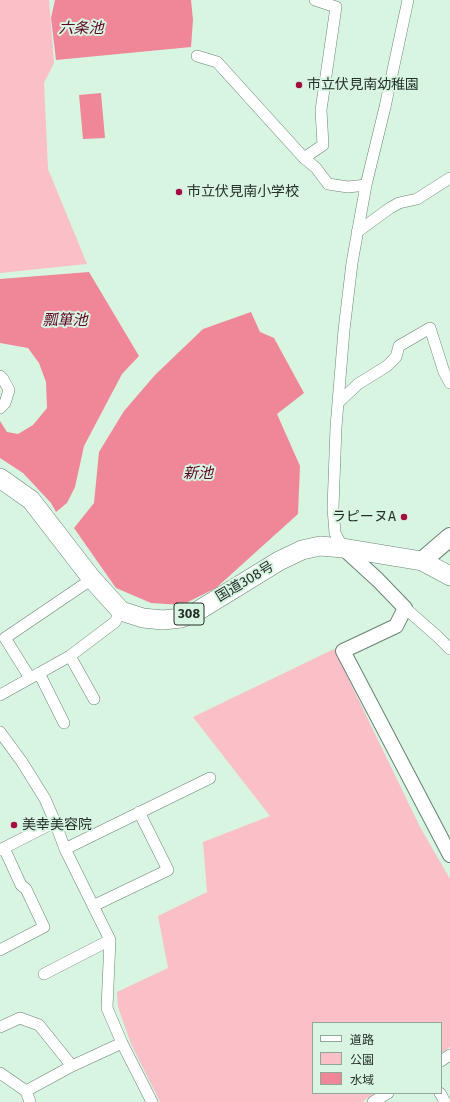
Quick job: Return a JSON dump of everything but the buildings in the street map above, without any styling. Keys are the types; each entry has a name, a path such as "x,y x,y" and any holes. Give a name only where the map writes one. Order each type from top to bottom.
{"highway":[{"name":"国道308号","path":"0,478 31,500 92,579 121,611 142,618 163,620 181,618 196,612 279,562 302,550 320,546 343,548 422,561 450,576"}],"main road":[{"path":"422,561 450,536"},
{"path":"422,561 450,551"}],"street":[{"path":"304,158 323,145 321,110 336,7 315,0"},
{"path":"408,0 385,107 366,185 357,232 344,330 336,427 333,508 335,533 343,548 450,649"},
{"path":"197,56 217,62 304,158 316,168 328,184 348,187 366,185"},
{"path":"357,232 390,208 399,203 416,199 450,178"},
{"path":"338,403 358,384 387,366 396,357 399,346 430,328 447,370 450,383"},
{"path":"0,376 9,390 5,403 0,408"},
{"path":"64,723 35,675 5,638 92,579"},
{"path":"405,608 396,626 343,651 450,855"},
{"path":"0,695 70,656 115,622 121,611"},
{"path":"70,656 94,699"},
{"path":"0,732 22,762 45,799 65,849 110,940 107,1008 122,1043 152,1102"},
{"path":"65,849 210,778"},
{"path":"93,906 168,870 139,812"},
{"path":"0,950 44,926 26,889 21,884 2,849 55,822"},
{"path":"44,974 110,940"},
{"path":"0,1027 20,1018 39,1025 72,1066"},
{"path":"26,1091 72,1066 122,1043"},
{"path":"0,1073 26,1091 30,1102"},
{"path":"373,1102 386,1094"}],"green space":[{"path":"0,0 49,0 54,63 44,83 48,169 87,264 0,273"},
{"path":"334,649 420,827 450,879 450,1047 442,1052 442,1022 312,1022 312,1094 374,1094 362,1102 160,1102 131,1044 118,1007 117,992 168,968 158,916 207,892 203,842 270,816 193,717"}],"water":[{"name":"六条池","path":"55,0 191,0 193,20 191,47 56,60 51,18"},
{"path":"101,93 105,138 83,139 79,95"},
{"name":"瓢箪池","path":"89,272 139,356 122,374 84,446 75,487 67,503 56,512 51,503 23,473 0,458 0,421 7,432 18,434 33,425 47,408 46,382 39,363 28,348 0,343 0,279"},
{"name":"新池","path":"251,312 260,332 274,338 304,393 277,414 300,466 298,514 216,588 182,605 151,603 116,588 74,528 94,503 99,452 124,411 155,375 203,329"}],"place":[{"name":"市立伏見南幼稚園","path":"299,85"},
{"name":"市立伏見南小学校","path":"179,192"},
{"name":"ラピーヌA","path":"404,517"},
{"name":"美幸美容院","path":"14,825"}]}
